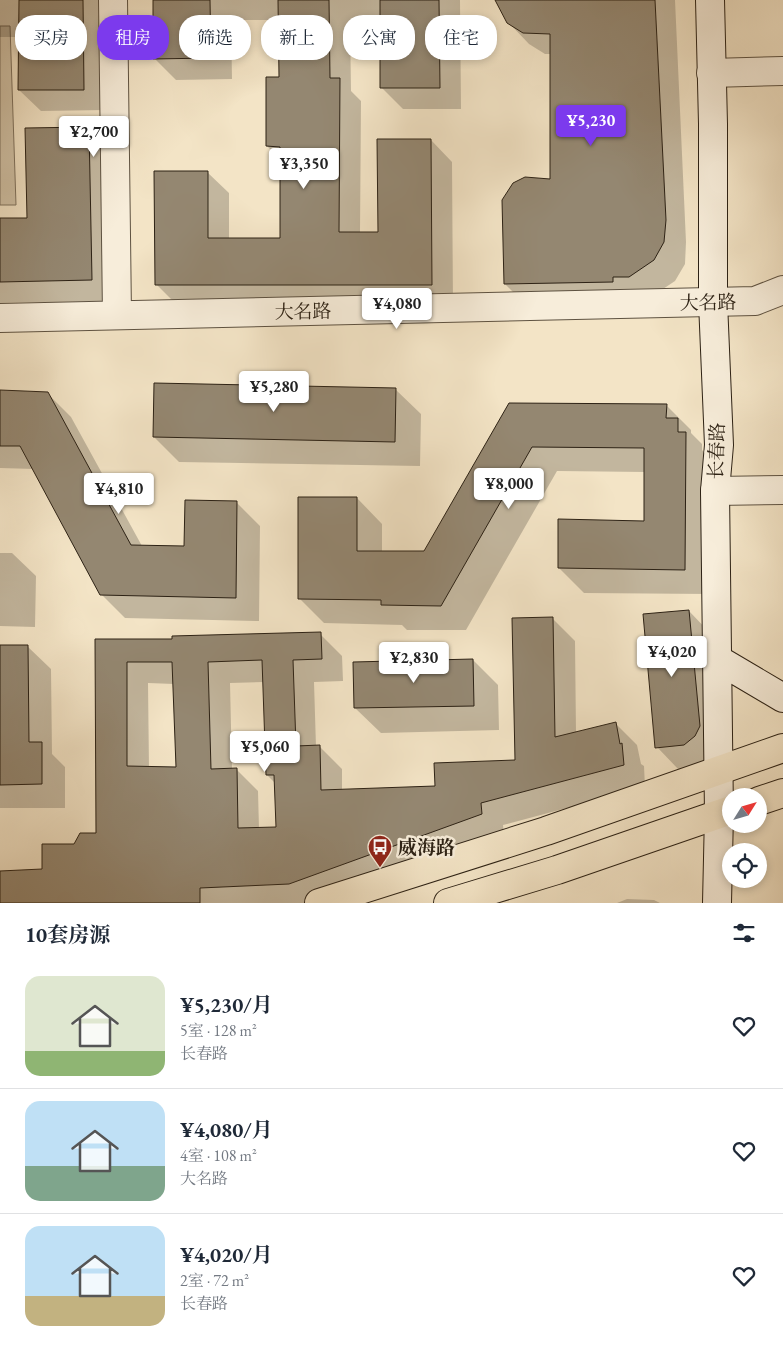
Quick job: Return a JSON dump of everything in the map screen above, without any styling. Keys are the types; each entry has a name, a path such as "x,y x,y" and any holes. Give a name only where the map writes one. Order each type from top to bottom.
{"main road":[{"path":"319,903 546,831 783,748"},
{"path":"768,798 783,793"},
{"path":"448,903 557,870 722,813"}],"street":[{"path":"113,0 117,315"},
{"name":"长春路","path":"710,0 713,124 713,302 718,445 715,490 718,771 722,794"},
{"path":"711,73 783,71"},
{"name":"大名路","path":"0,318 755,301 783,290"},
{"path":"715,490 783,490"},
{"path":"717,659 783,698"},
{"name":"长春路","path":"717,903 723,833"}],"shaded area":[{"path":"0,26 10,26 16,205 0,205"}],"building":[{"path":"19,0 83,0 83,15 19,15"},
{"path":"153,0 210,0 210,15 179,15 179,59 169,59 169,15 153,15"},
{"path":"278,0 329,0 329,15 278,15"},
{"path":"380,0 439,0 439,15 425,15 425,60 440,60 440,88 380,88 380,60 415,60 415,15 380,15"},
{"path":"495,0 655,0 666,220 664,242 654,260 629,277 613,277 613,282 504,284 502,200 513,183 525,177 550,179 550,34 523,33 507,23"},
{"path":"18,60 84,60 84,90 18,90"},
{"path":"279,60 330,60 330,78 340,78 339,232 378,232 377,139 431,139 432,285 155,285 154,171 208,171 208,238 280,238 280,147 266,146 266,77 279,77"},
{"path":"89,127 92,280 0,282 0,218 27,218 25,128"},
{"path":"154,383 396,388 395,442 153,437"},
{"path":"0,390 48,392 131,545 184,546 185,500 237,501 236,598 100,595 20,446 0,446"},
{"path":"509,403 667,404 666,418 678,418 678,432 686,432 685,570 558,568 558,519 644,521 644,448 532,447 441,606 381,605 381,600 298,599 298,497 357,497 357,551 424,551"},
{"path":"689,610 700,726 695,736 684,745 655,748 643,614"},
{"path":"553,617 555,737 616,722 620,744 622,743 624,765 481,803 482,814 289,884 200,888 200,903 0,903 0,871 42,869 42,844 74,844 80,833 96,833 95,639 172,639 172,636 321,632 322,659 293,660 296,746 320,745 321,790 435,786 434,763 515,760 512,618","holes":["262,660 266,775 274,775 276,827 238,828 237,768 211,769 208,662","127,662 172,662 176,767 127,766"]},
{"path":"0,645 28,645 29,742 42,742 42,784 0,785"},
{"path":"473,659 474,706 354,708 353,662"}],"place":[{"name":"威海路","path":"380,868"}]}
